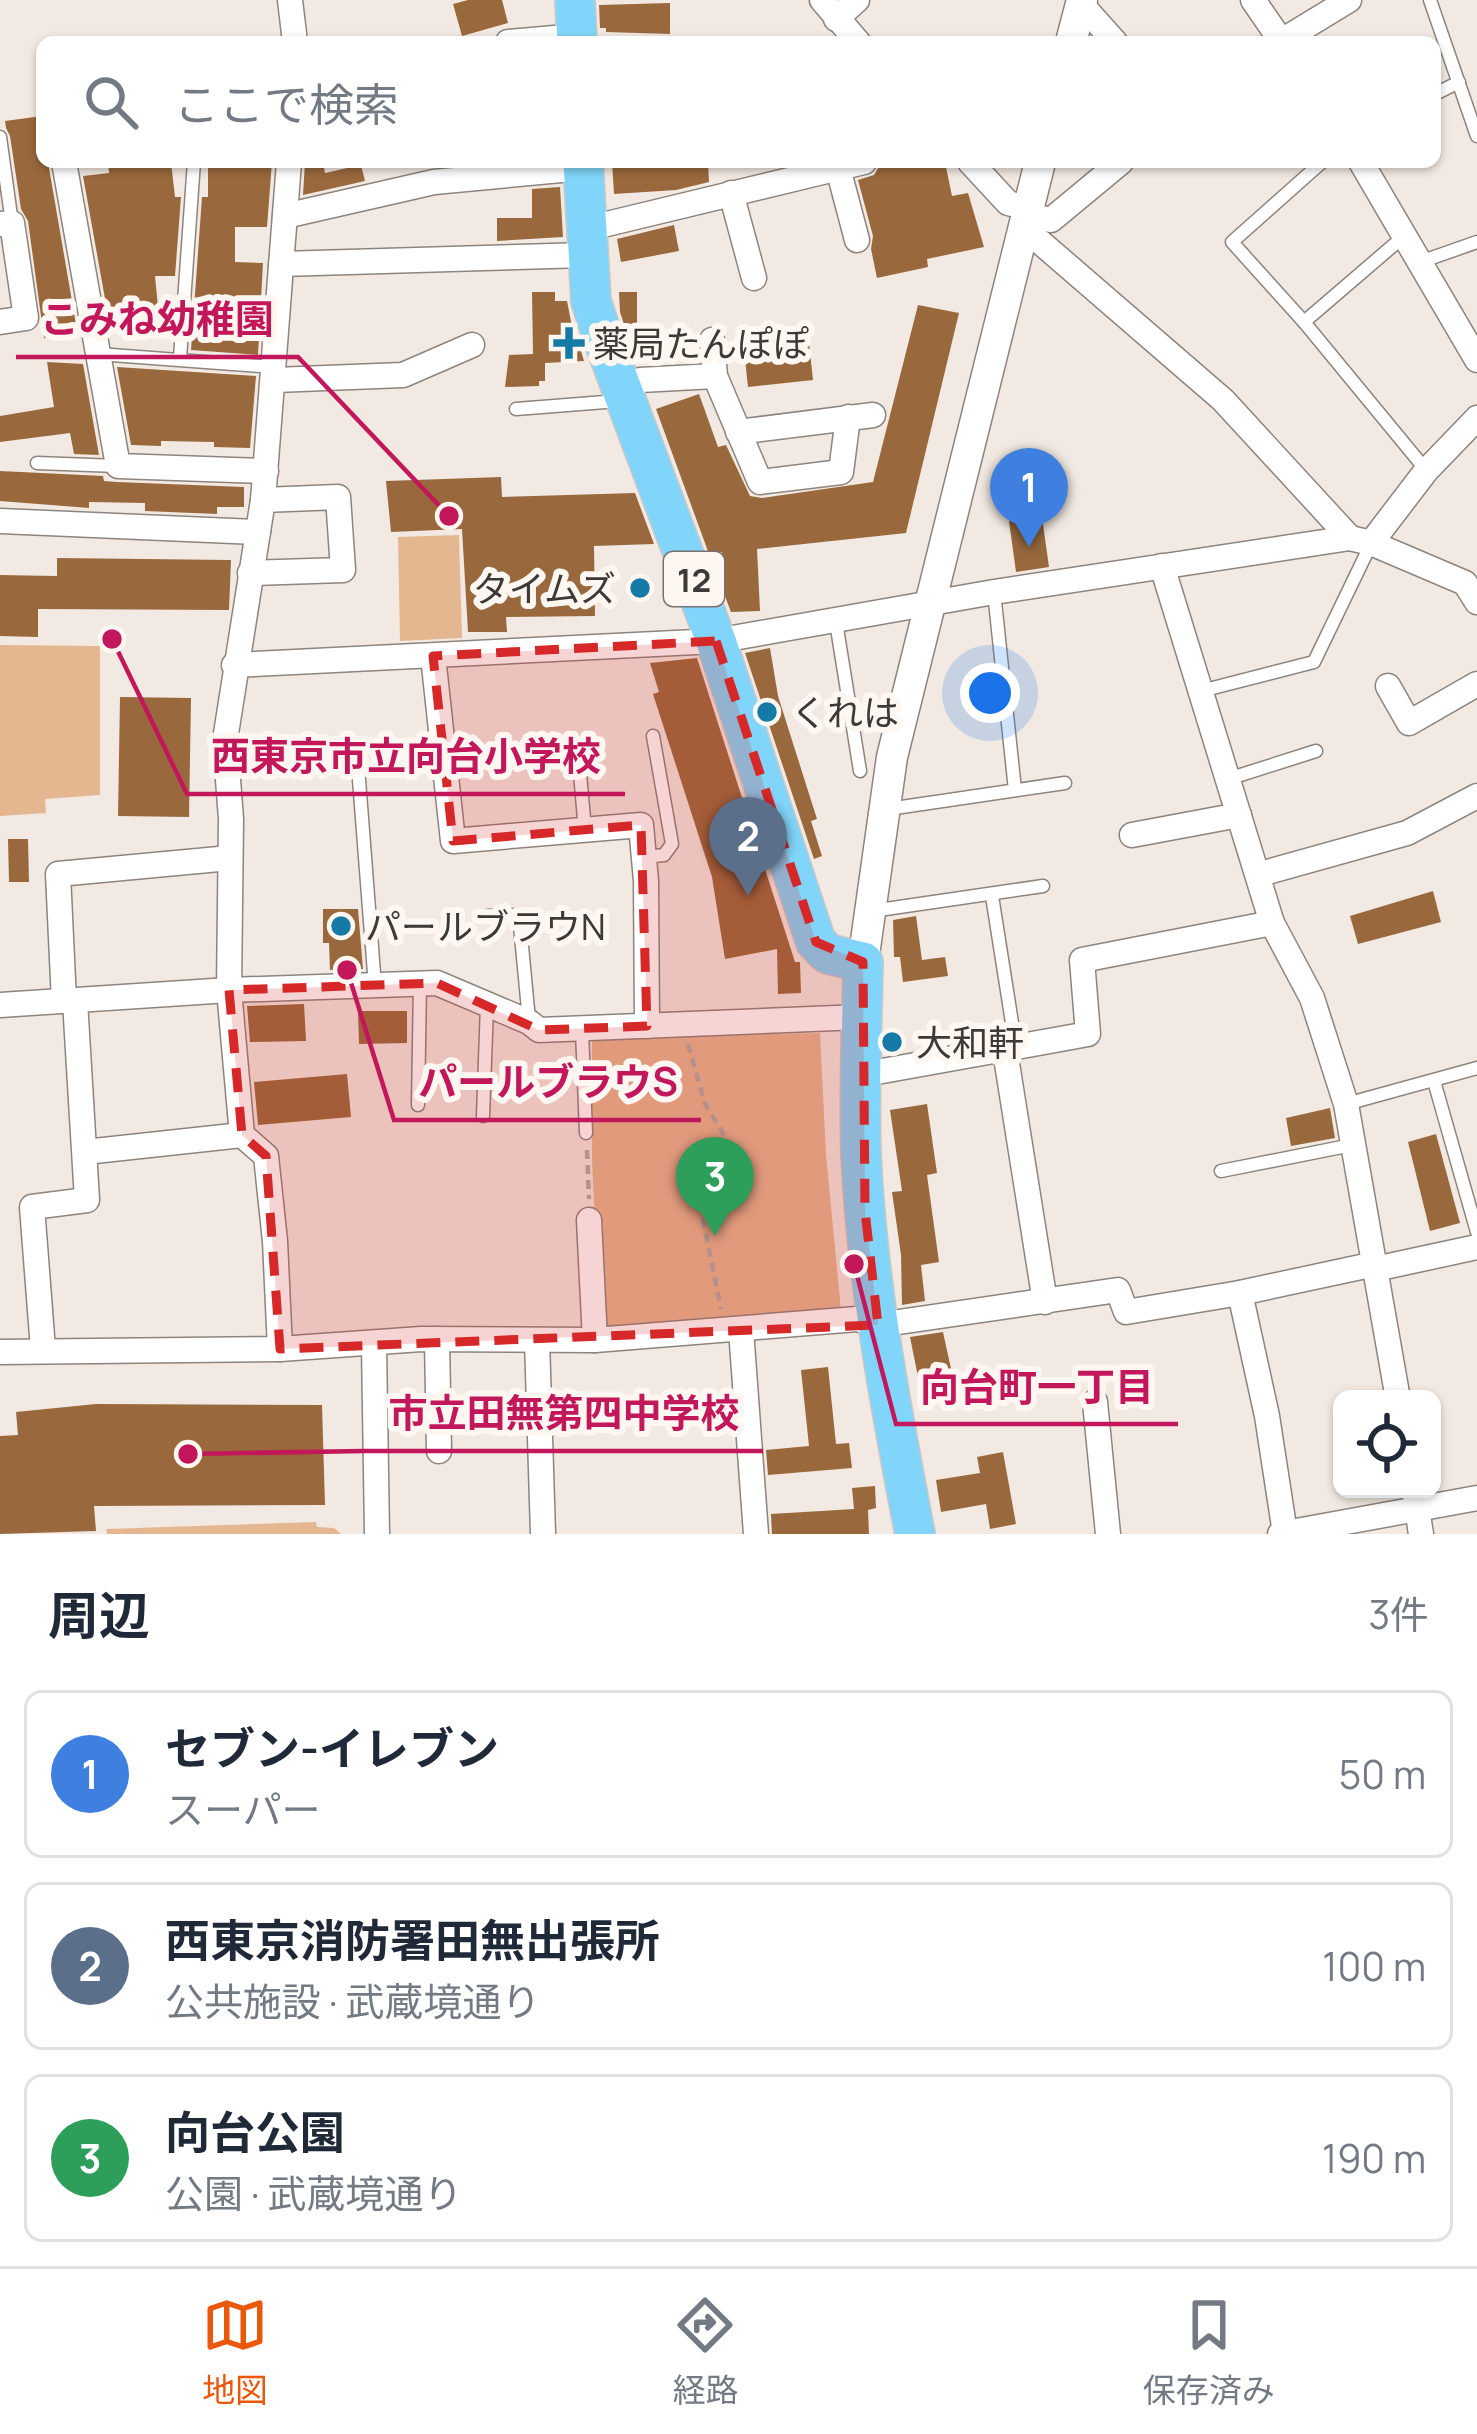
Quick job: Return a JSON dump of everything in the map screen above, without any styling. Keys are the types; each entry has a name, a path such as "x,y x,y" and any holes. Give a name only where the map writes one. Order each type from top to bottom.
{"main road":[{"name":"12","path":"583,168 591,302 716,641 816,942 827,954 863,962"},
{"path":"863,962 861,1156 878,1325 915,1534"}],"street":[{"path":"290,0 294,36"},
{"path":"853,36 829,9 857,0"},
{"path":"1253,0 1277,36"},
{"path":"1291,36 1349,0"},
{"path":"1072,36 1081,2"},
{"path":"1081,2 1110,36"},
{"path":"534,36 576,26"},
{"path":"65,168 118,466 266,471"},
{"path":"280,1349 266,1156 242,1135 229,990 225,740 263,500 289,168"},
{"path":"285,215 434,182 557,168"},
{"path":"281,264 586,242 731,193 838,168 856,240"},
{"path":"976,168 1029,225 1222,400 1361,540 1473,586"},
{"path":"863,962 882,810 929,604 1029,225 1039,168"},
{"path":"1029,225 1051,220 1114,168"},
{"path":"1364,168 1477,360"},
{"path":"731,193 754,278"},
{"path":"0,322 26,318 6,224"},
{"path":"712,340 715,376 738,432 760,482 842,472 861,416 738,432"},
{"path":"275,374 403,376 472,345"},
{"path":"625,398 640,380 715,376"},
{"path":"234,664 716,641 994,592 1361,540 1477,418"},
{"path":"250,574 343,570 338,497 263,500"},
{"path":"0,521 258,532"},
{"path":"1162,566 1272,923 1312,998 1346,1104 1396,1390"},
{"path":"433,656 454,850 641,825 647,1026"},
{"path":"1388,686 1409,723 1477,684"},
{"path":"1259,874 1407,833 1477,796"},
{"path":"1132,835 1239,815"},
{"path":"43,1349 32,1207 87,1200 58,874 230,858"},
{"path":"860,1075 1088,1034 1082,960 1272,923"},
{"path":"0,1005 437,983 539,1030 861,1017"},
{"path":"1011,1050 1046,1302"},
{"path":"85,1153 242,1135"},
{"path":"590,1220 595,1340"},
{"path":"0,1352 280,1349 437,1339 595,1340 857,1319 878,1325 1118,1290 1126,1312 1477,1246"},
{"path":"1240,1293 1288,1533 1477,1498"},
{"path":"735,1330 756,1534"},
{"path":"437,1339 439,1451"},
{"path":"537,1340 543,1534"},
{"path":"374,1345 377,1534"},
{"path":"1095,1402 1108,1534"}],"lane":[{"path":"1430,0 1477,136"},
{"path":"1441,91 1459,82"},
{"path":"0,137 6,224"},
{"path":"180,358 194,168"},
{"path":"1315,168 1232,242 1426,471"},
{"path":"1304,322 1404,236"},
{"path":"1420,262 1477,242"},
{"path":"97,354 180,358 275,374"},
{"path":"516,409 625,398"},
{"path":"37,463 118,466"},
{"path":"1202,691 1314,662 1361,540"},
{"path":"994,592 1015,790"},
{"path":"836,622 860,771"},
{"path":"644,857 664,855 672,844 653,736"},
{"path":"578,751 585,830"},
{"path":"1228,779 1316,751"},
{"path":"357,754 375,986"},
{"path":"882,810 1065,783"},
{"path":"868,911 1043,886"},
{"path":"992,896 1011,1050"},
{"path":"488,916 519,915 530,1022"},
{"path":"418,1105 420,983"},
{"path":"483,1116 487,1005"},
{"path":"582,1030 586,1132"},
{"path":"1346,1104 1477,1068"},
{"path":"1434,1081 1477,1232"},
{"path":"1221,1171 1354,1145"}],"path":[{"path":"684,1024 705,1104 734,1151 731,1185 703,1220 718,1300 735,1330"},
{"path":"586,1132 590,1220"}],"highlighted area":[{"path":"716,641 816,942 863,962 865,1211 878,1325 280,1349 266,1156 242,1135 229,990 437,983 539,1030 647,1026 641,825 453,841 433,656"}],"shaded area":[{"path":"459,535 462,638 400,641 398,537"},
{"path":"0,645 100,646 100,795 45,799 46,813 0,816"},
{"path":"820,1033 841,1310 600,1327 592,1038"},
{"path":"316,1522 317,1527 334,1528 341,1534 107,1534 106,1529"}],"building":[{"path":"502,0 508,23 462,36 453,4"},
{"path":"670,3 670,34 600,28 599,5"},
{"path":"36,117 36,168 49,168 78,336 44,338 28,221 21,209 5,121"},
{"path":"108,168 172,168 175,197 181,197 175,276 155,276 158,307 173,307 171,331 131,332 130,325 122,326 122,321 109,321 83,176 109,173"},
{"path":"208,168 272,168 267,227 235,227 235,262 263,263 258,355 191,350"},
{"path":"305,168 324,168 325,173 362,168 365,181 303,195"},
{"path":"612,168 708,168 709,182 676,190 614,194"},
{"path":"878,168 946,168 952,196 968,193 984,247 927,259 928,267 877,278 873,236 858,180 874,175"},
{"path":"560,187 563,237 497,241 497,218 532,218 532,189"},
{"path":"674,225 679,251 621,262 617,239"},
{"path":"532,292 555,292 555,301 567,301 584,361 545,363 545,381 539,381 539,386 505,387 509,355 533,354"},
{"path":"619,292 637,292 637,323 655,323 655,350 633,351 620,312"},
{"path":"918,305 959,313 906,533 757,549 760,611 731,612 723,591 722,552 709,554 656,409 699,394 718,447 726,445 750,496 873,482"},
{"path":"808,333 813,380 748,387 743,340"},
{"path":"47,362 83,364 99,455 74,454 70,433 0,442 0,416 54,407"},
{"path":"117,367 256,376 250,448 214,447 214,442 131,445"},
{"path":"0,471 244,487 244,507 217,507 217,514 145,511 145,503 89,502 89,508 0,501"},
{"path":"501,477 502,497 635,493 654,544 594,546 595,616 506,617 507,632 468,632 462,529 391,532 386,481"},
{"path":"1041,510 1049,567 1016,572 1009,521 1013,521 1012,514"},
{"path":"57,558 231,560 229,610 38,609 38,637 0,636 0,575 57,576"},
{"path":"770,648 778,696 817,819 811,821 822,856 814,859 745,653"},
{"path":"697,658 795,962 800,962 801,993 778,994 777,949 725,959 712,877 653,694 659,692 650,663"},
{"path":"120,697 191,698 189,817 118,816"},
{"path":"8,839 28,839 29,882 9,882"},
{"path":"1433,891 1441,922 1358,944 1350,916"},
{"path":"323,909 358,909 363,969 330,970 329,943 323,943"},
{"path":"916,916 922,960 945,957 948,976 903,982 900,957 894,957 893,920"},
{"path":"304,1004 306,1041 250,1042 247,1006"},
{"path":"358,1011 407,1011 407,1043 359,1044"},
{"path":"347,1074 351,1117 258,1125 254,1082"},
{"path":"927,1104 937,1173 927,1175 939,1262 921,1265 925,1301 902,1305 892,1192 902,1191 890,1110"},
{"path":"1330,1108 1335,1138 1291,1146 1286,1118"},
{"path":"1436,1134 1460,1223 1430,1231 1408,1142"},
{"path":"943,1332 955,1387 921,1392 910,1337"},
{"path":"828,1367 836,1444 849,1443 852,1468 768,1475 766,1450 809,1446 801,1370"},
{"path":"96,1404 322,1405 325,1505 94,1506 96,1531 0,1534 0,1436 18,1435 16,1412"},
{"path":"1003,1452 1016,1524 990,1529 986,1504 941,1512 936,1480 980,1473 977,1457"},
{"path":"875,1486 876,1508 868,1510 869,1534 772,1534 771,1514 854,1509 852,1488"}],"place":[{"name":"薬局たんぽぽ","path":"569,343"},
{"name":"こみね幼稚園","path":"449,516"},
{"name":"セブン-イレブン","path":"1029,547"},
{"name":"タイムズ","path":"640,588"},
{"name":"西東京市立向台小学校","path":"112,639"},
{"name":"くれは","path":"767,712"},
{"name":"西東京消防署田無出張所","path":"748,896"},
{"name":"パールブラウN","path":"341,926"},
{"name":"パールブラウS","path":"347,970"},
{"name":"大和軒","path":"892,1042"},
{"name":"向台公園","path":"715,1236"},
{"name":"向台町一丁目","path":"854,1264"},
{"name":"市立田無第四中学校","path":"188,1454"}]}
